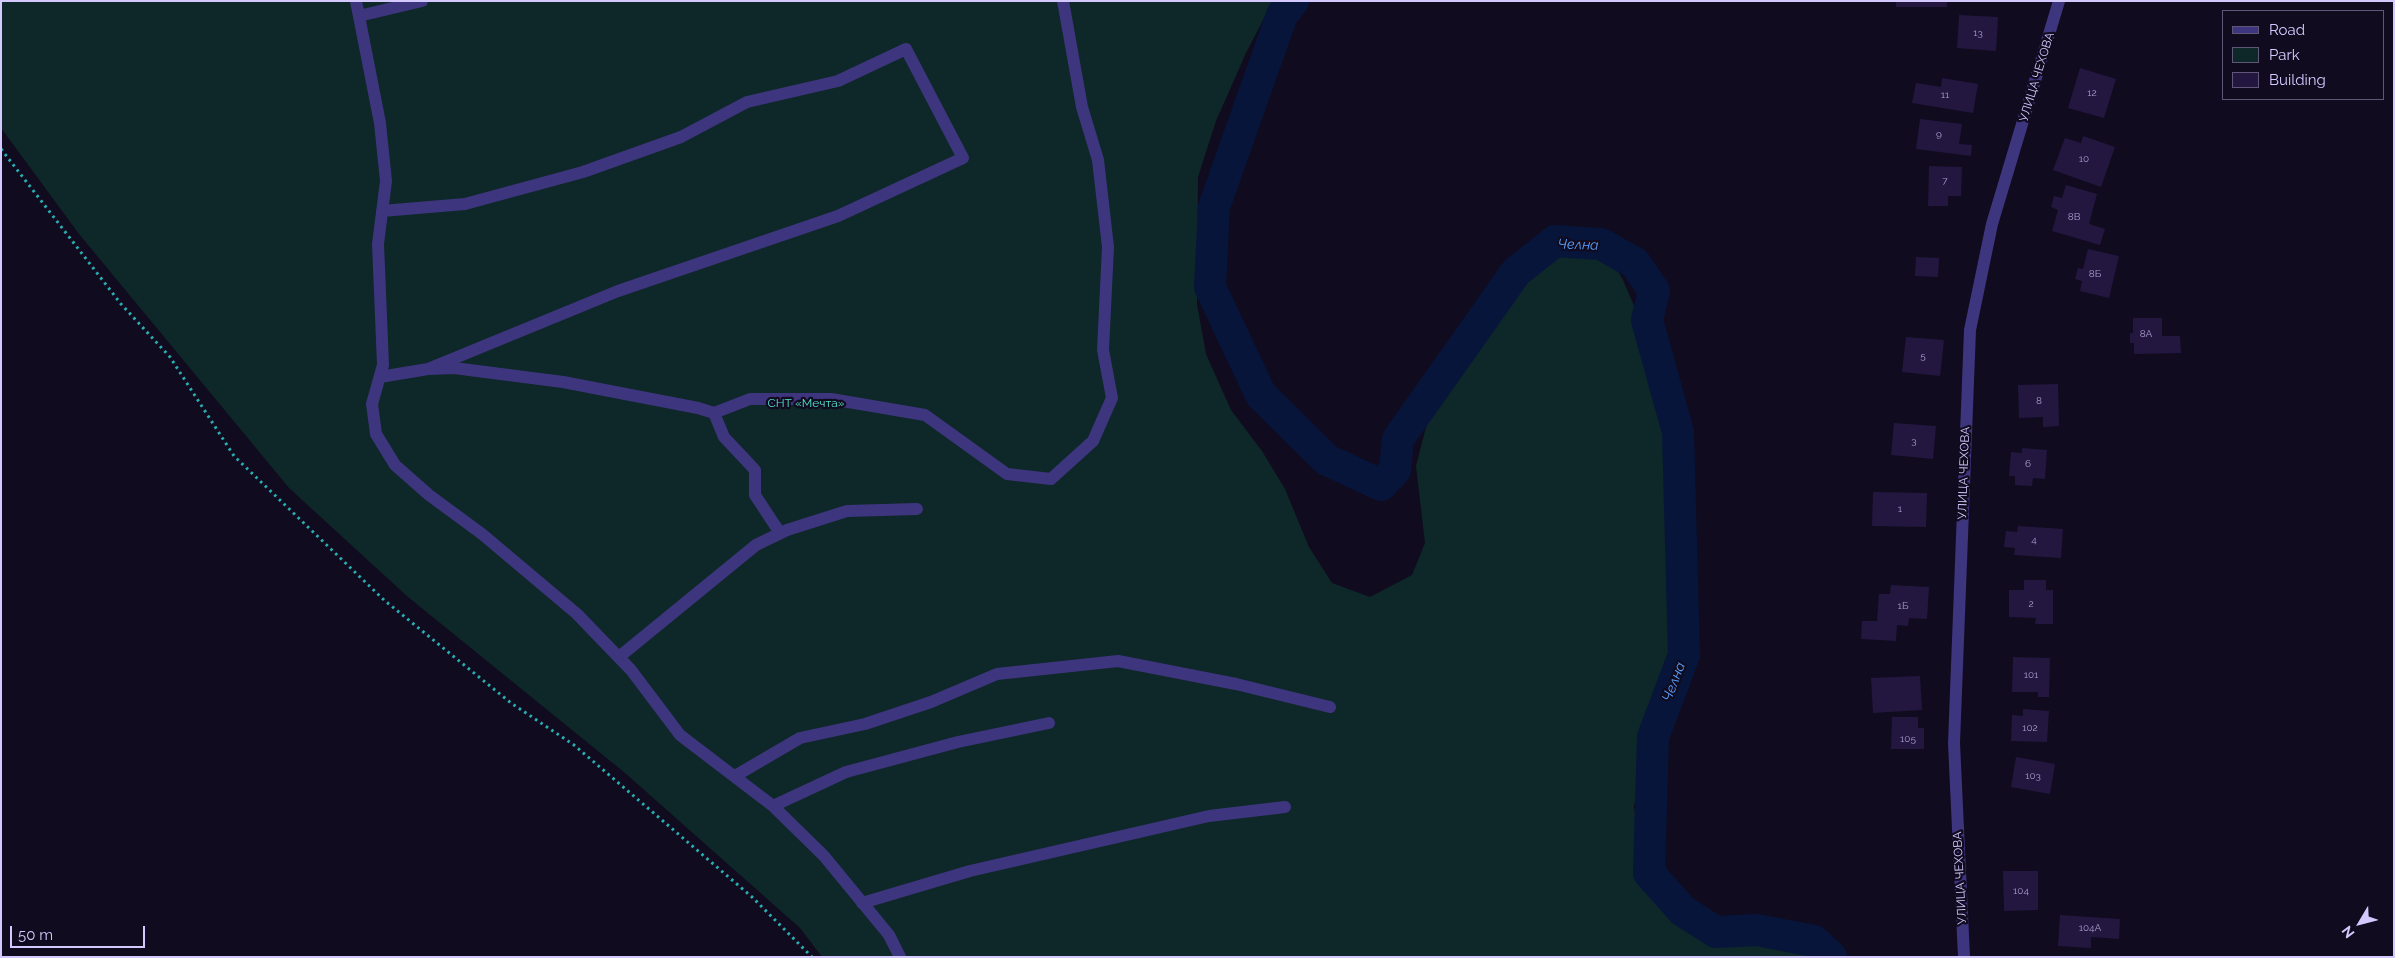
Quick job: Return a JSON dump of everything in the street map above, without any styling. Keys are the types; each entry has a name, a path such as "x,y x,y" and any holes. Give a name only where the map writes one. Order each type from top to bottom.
{"street":[{"path":"356,1 380,123 386,181 378,244 383,365 372,404 376,434 395,465 429,496 482,534 570,608 619,658 680,735 773,806 824,856 889,935 900,957"},
{"path":"359,16 422,1"},
{"path":"380,377 428,369 454,368 564,382 698,408 714,413 750,399 831,399 925,415 1007,474 1051,479 1093,441 1112,398 1103,350 1108,247 1098,160 1082,107 1063,1"},
{"name":"УЛИЦА ЧЕХОВА","path":"1964,957 1954,743 1970,330 1992,224 2060,1"},
{"path":"382,211 465,204 583,172 681,137 747,102 838,81 906,49 963,158 838,216 618,291 428,369"},
{"path":"714,413 724,437 755,470 755,495 780,533"},
{"path":"619,658 756,544 780,533 847,511 917,509"},
{"path":"735,776 800,738 873,721 931,702 997,674 1118,661 1236,684 1330,707"},
{"path":"773,806 846,772 958,742 1049,724"},
{"path":"862,903 970,871 1209,816 1286,807"}],"path":[{"path":"1,149 121,304 170,357 234,456 384,600 511,703 574,745 752,897 812,957"}],"green space":[{"name":"СНТ «Мечта»","path":"1,1 1273,1 1246,53 1216,121 1198,177 1197,304 1206,354 1231,410 1262,451 1285,489 1309,547 1332,583 1370,597 1412,575 1425,543 1416,466 1432,403 1449,350 1465,325 1497,293 1527,253 1542,241 1569,235 1605,249 1623,280 1648,338 1673,442 1679,582 1662,697 1634,806 1639,849 1658,875 1695,909 1717,923 1800,927 1826,946 1834,957 822,957 800,928 625,773 408,597 289,488 79,234 1,128"}],"building":[{"path":"1896,1 1947,1 1947,7 1896,7"},
{"path":"1959,15 1998,17 1996,51 1957,48"},
{"path":"2080,68 2116,79 2104,118 2068,108"},
{"path":"1942,78 1978,84 1973,113 1912,103 1916,83 1941,87"},
{"path":"1920,119 1962,124 1959,144 1972,145 1971,156 1916,149"},
{"path":"2083,136 2115,147 2101,187 2053,170 2065,138 2081,143"},
{"path":"1929,166 1962,167 1961,196 1948,196 1948,206 1928,206"},
{"path":"2066,185 2097,194 2089,224 2105,229 2100,245 2052,231 2058,210 2051,207 2054,196 2062,198"},
{"path":"2088,249 2119,256 2109,298 2080,291 2082,281 2075,279 2078,268 2083,269"},
{"path":"1916,257 1939,258 1938,277 1915,276"},
{"path":"2133,318 2162,318 2162,336 2180,336 2181,353 2134,354 2134,343 2130,343 2130,333 2133,333"},
{"path":"1906,337 1944,340 1940,376 1902,372"},
{"path":"2058,384 2059,426 2043,427 2043,417 2019,418 2018,385"},
{"path":"1894,423 1936,426 1933,459 1891,455"},
{"path":"2022,448 2047,450 2045,479 2033,478 2032,486 2015,485 2015,476 2009,476 2011,452 2022,453"},
{"path":"1873,492 1927,493 1926,527 1872,526"},
{"path":"2018,526 2063,529 2061,558 2014,555 2015,548 2004,547 2006,531 2017,532"},
{"path":"2024,580 2046,580 2046,590 2053,590 2053,624 2035,624 2036,618 2009,617 2009,590 2024,590"},
{"path":"1891,585 1929,587 1927,619 1909,618 1908,626 1897,625 1896,641 1861,639 1862,621 1877,621 1879,594 1890,594"},
{"path":"2013,657 2050,658 2049,697 2038,697 2038,692 2012,692"},
{"path":"1920,676 1922,710 1873,713 1871,678"},
{"path":"2023,709 2049,711 2047,742 2011,741 2012,715 2023,716"},
{"path":"1892,717 1918,717 1918,728 1924,728 1924,749 1891,749"},
{"path":"2016,757 2055,764 2050,794 2011,787"},
{"path":"2003,871 2038,871 2038,910 2004,911"},
{"path":"2060,915 2120,919 2119,939 2091,937 2091,948 2058,946"}],"waterway":[{"name":"Челна","path":"1293,1 1282,15 1214,207 1210,287 1261,395 1327,460 1381,485 1395,470 1398,439 1516,272 1555,241 1601,244 1635,263 1654,291 1647,320 1678,432 1684,655 1653,737 1649,873 1683,911 1716,932 1757,930 1814,941 1831,957"}]}
